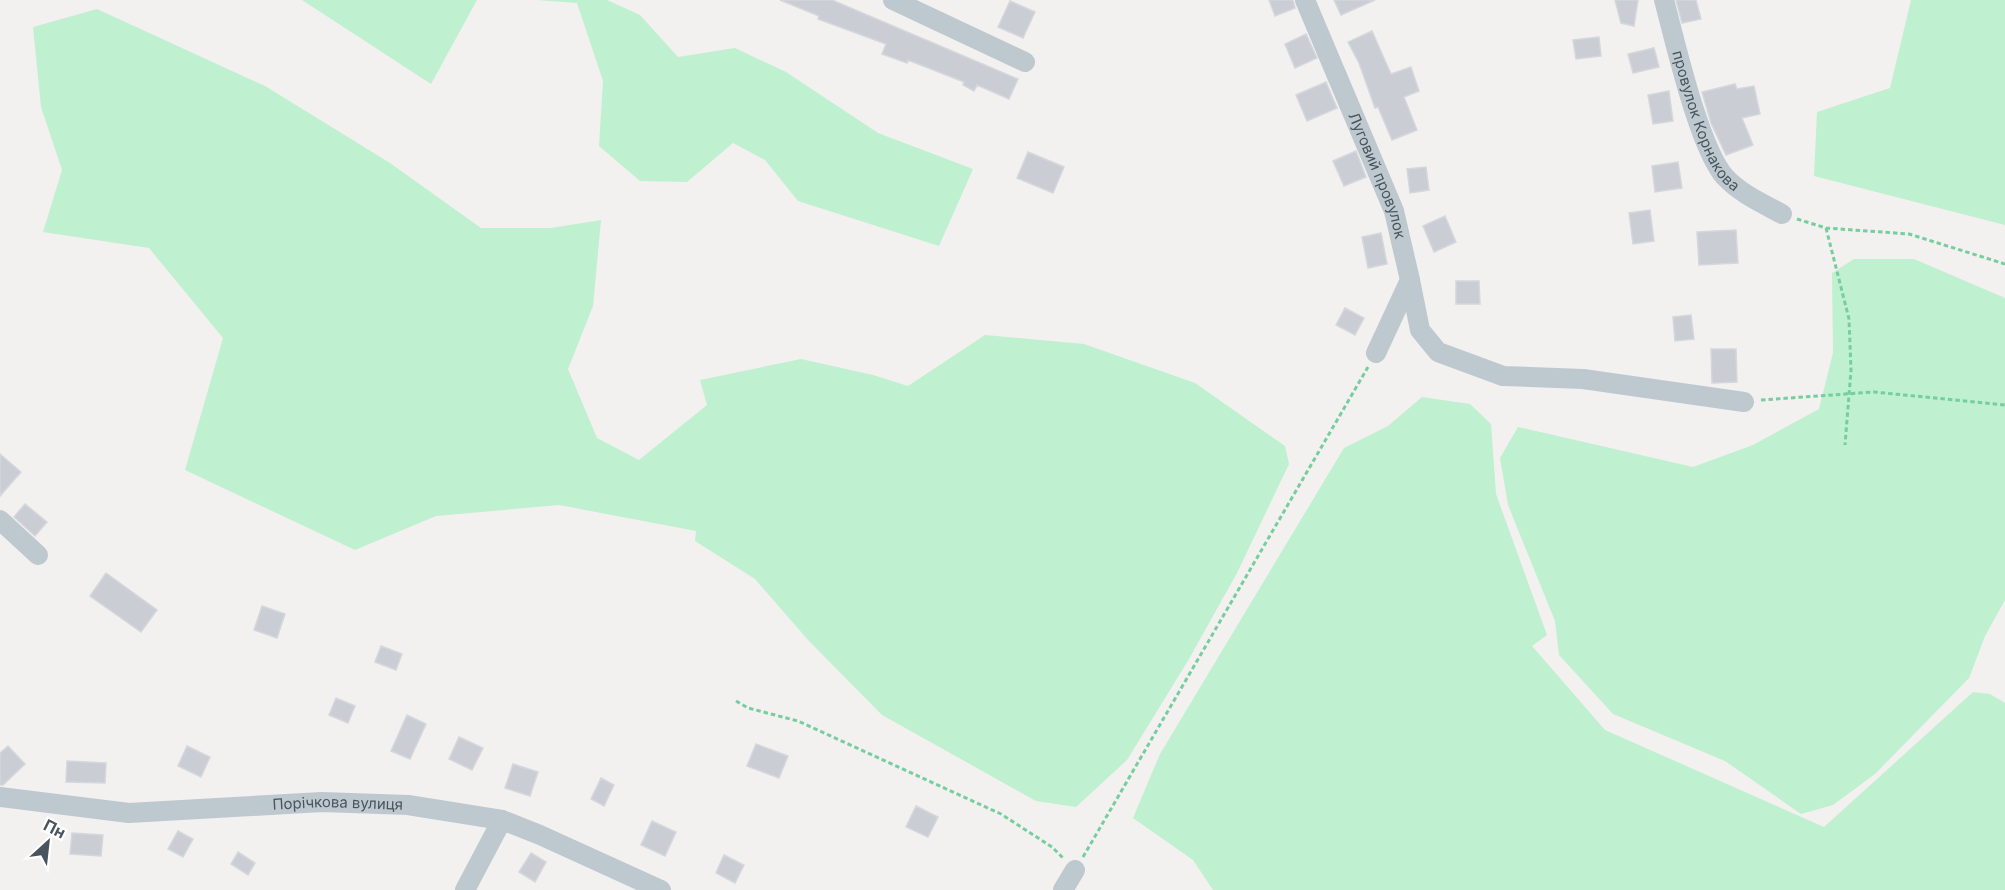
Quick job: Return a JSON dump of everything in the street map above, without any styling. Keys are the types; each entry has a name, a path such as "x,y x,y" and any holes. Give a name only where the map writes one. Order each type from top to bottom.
{"street":[{"path":"893,0 931,8 1025,62"},
{"name":"Луговий провулок","path":"1305,0 1394,211 1420,330 1438,352 1503,376 1583,379 1744,402"},
{"name":"провулок Корнакова","path":"1664,0 1685,78 1711,154 1724,175 1742,193 1782,214"},
{"path":"1376,353 1410,280"},
{"path":"0,520 38,555"},
{"name":"Порічкова вулиця","path":"0,797 129,813 322,802 408,805 502,820 661,890"},
{"path":"465,890 502,820"},
{"path":"1063,890 1075,870"}],"path":[{"path":"1782,214 1826,228 1909,234 2005,264"},
{"path":"1826,228 1849,319 1851,370 1845,446"},
{"path":"736,701 748,708 798,721 1001,814 1052,847 1075,870 1376,353"},
{"path":"1744,402 1874,392 2005,405"}],"green space":[{"path":"302,0 477,0 431,84"},
{"path":"536,0 607,0 640,15 678,57 735,48 786,72 878,133 973,169 939,246 798,201 765,160 733,143 687,182 640,181 599,146 603,81 577,3"},
{"path":"1911,0 2005,0 2005,225 1814,176 1817,112 1890,88"},
{"path":"97,9 265,86 390,163 481,228 551,228 601,220 593,306 568,369 597,438 639,460 707,405 700,380 801,359 873,375 908,386 985,335 1084,344 1195,383 1285,446 1289,464 1237,573 1189,659 1127,760 1076,807 1036,801 882,715 808,640 755,579 695,541 696,531 559,505 436,516 355,550 185,470 223,338 149,248 43,232 62,170 41,107 33,27"},
{"path":"1854,259 1914,259 2005,298 2005,600 1985,636 1969,678 1875,774 1833,805 1801,814 1725,761 1613,714 1559,655 1555,621 1508,505 1500,458 1518,427 1693,467 1753,445 1819,409 1833,353 1832,273"},
{"path":"1422,397 1470,404 1491,424 1496,494 1547,635 1532,646 1605,730 1824,827 1973,692 1990,694 2005,703 2005,890 1213,890 1193,860 1133,818 1160,754 1344,448 1388,426"}],"building":[{"path":"780,0 832,0 1018,79 1009,99 977,85 974,91 963,85 964,82 908,60 907,63 882,54 886,44 818,19 819,16"},
{"path":"1269,0 1293,0 1295,8 1275,16"},
{"path":"1334,0 1375,0 1341,15"},
{"path":"1615,0 1638,0 1634,26 1621,23"},
{"path":"1676,0 1696,0 1701,19 1682,23"},
{"path":"1010,1 1035,12 1023,38 998,27"},
{"path":"1372,31 1391,74 1411,67 1419,91 1404,97 1417,130 1392,140 1378,107 1375,108 1359,63 1348,42"},
{"path":"1306,34 1317,58 1295,68 1285,44"},
{"path":"1599,37 1601,56 1576,59 1573,40"},
{"path":"1654,48 1659,67 1633,73 1628,54"},
{"path":"1326,82 1337,108 1307,121 1296,95"},
{"path":"1735,84 1737,89 1754,86 1760,114 1742,118 1753,145 1726,155 1711,123 1702,92"},
{"path":"1669,91 1673,121 1653,124 1648,95"},
{"path":"1356,151 1366,177 1344,186 1333,161"},
{"path":"1028,152 1064,167 1053,193 1017,178"},
{"path":"1678,162 1682,188 1655,192 1652,166"},
{"path":"1426,167 1429,190 1410,193 1407,169"},
{"path":"1650,210 1654,241 1633,244 1629,213"},
{"path":"1445,216 1456,242 1434,252 1423,226"},
{"path":"1736,230 1738,263 1699,265 1697,232"},
{"path":"1381,233 1387,264 1368,268 1362,237"},
{"path":"1456,281 1479,281 1480,304 1456,304"},
{"path":"1345,308 1364,318 1355,335 1336,325"},
{"path":"1691,315 1694,339 1675,341 1673,317"},
{"path":"1711,349 1736,349 1737,382 1712,383"},
{"path":"0,454 21,472 0,496"},
{"path":"25,504 47,522 35,536 14,517"},
{"path":"106,573 157,610 141,632 90,596"},
{"path":"262,606 285,614 277,638 254,630"},
{"path":"381,646 402,654 396,670 375,662"},
{"path":"336,698 355,706 348,723 329,715"},
{"path":"407,715 426,724 410,759 391,751"},
{"path":"459,737 483,748 472,770 449,759"},
{"path":"756,744 788,756 779,778 747,766"},
{"path":"8,746 25,764 3,785 0,785 0,753"},
{"path":"187,746 210,757 201,777 178,766"},
{"path":"67,761 106,763 105,783 66,782"},
{"path":"513,764 538,772 530,796 505,788"},
{"path":"601,778 614,785 604,806 591,799"},
{"path":"916,806 938,817 928,837 906,827"},
{"path":"652,821 676,832 665,856 641,845"},
{"path":"178,831 193,839 183,857 168,849"},
{"path":"72,833 103,835 101,856 70,854"},
{"path":"238,852 255,863 248,875 231,864"},
{"path":"531,853 546,862 535,882 519,872"},
{"path":"724,855 744,865 735,883 716,873"}]}
